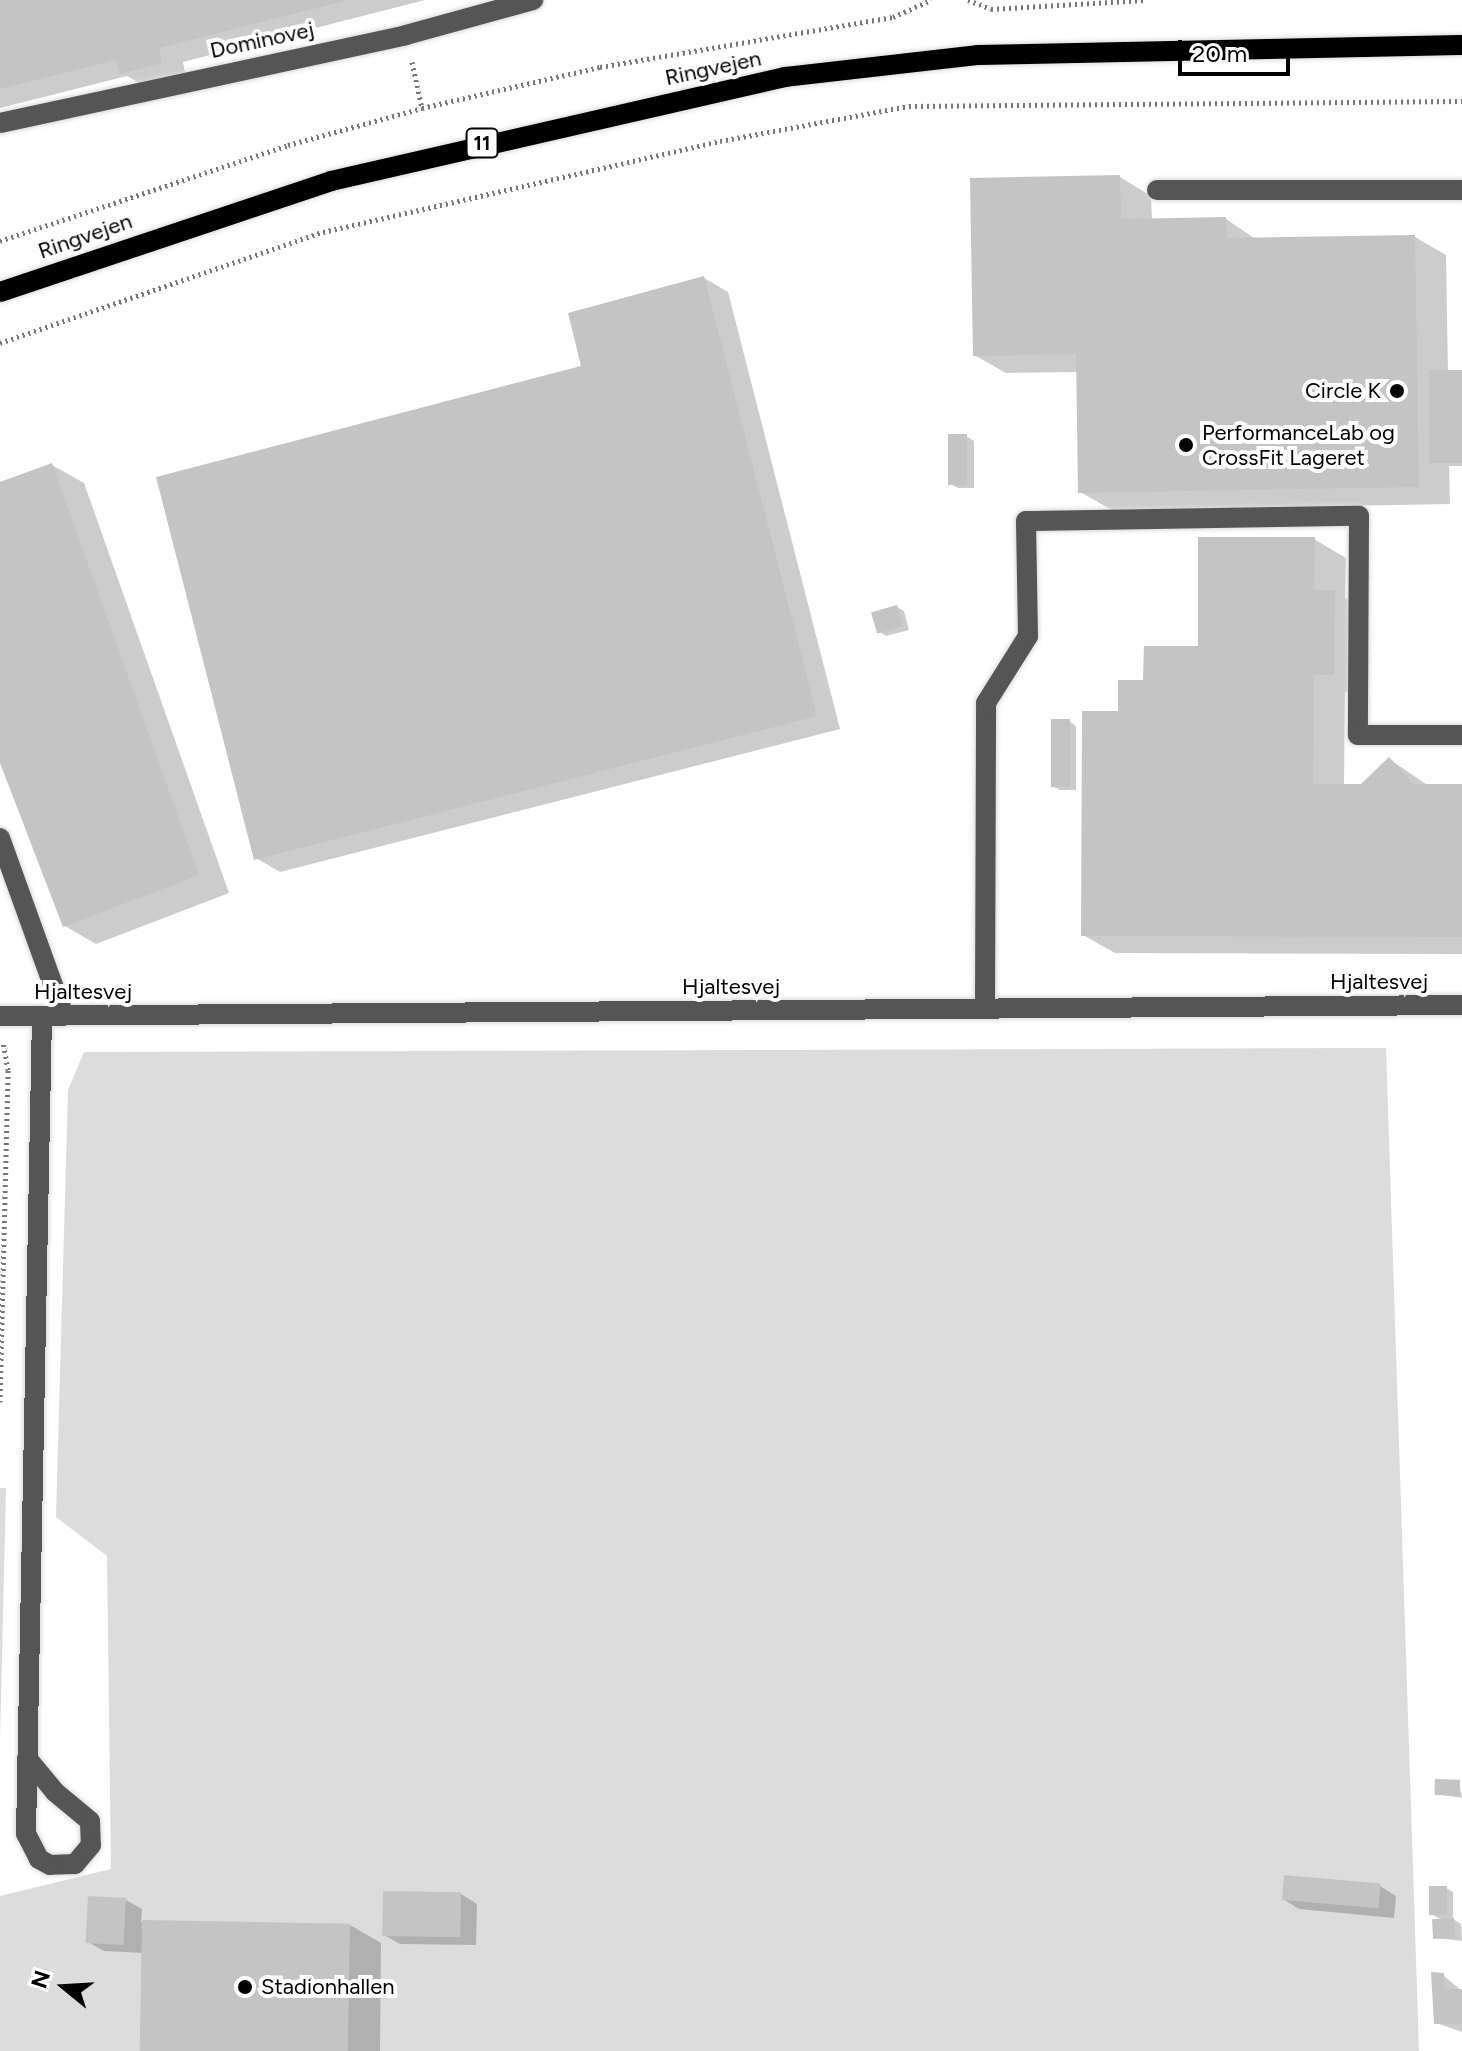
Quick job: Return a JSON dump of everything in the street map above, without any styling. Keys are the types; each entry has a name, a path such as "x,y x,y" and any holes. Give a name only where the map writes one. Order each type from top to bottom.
{"main road":[{"name":"Ringvejen","path":"0,292 331,181 785,77 978,55 1462,45"}],"street":[{"name":"Dominovej","path":"0,123 406,35 533,0"},
{"path":"1157,190 1462,190"},
{"path":"985,1009 986,703 1028,636 1026,521 1359,516 1358,735 1462,735"},
{"path":"0,838 64,1016"},
{"name":"Hjaltesvej","path":"0,1016 1462,1005"},
{"path":"27,1758 55,1792 90,1821 91,1845 75,1864 50,1865 28,1841 27,1758 42,1016"}],"path":[{"path":"0,241 288,145 422,108 600,67 893,17 931,0"},
{"path":"968,0 991,9 1146,0"},
{"path":"406,35 422,108"},
{"path":"0,343 323,232 720,141 909,106 1462,101"},
{"path":"0,1029 8,1070 0,1402"}],"shaded area":[{"path":"1386,1048 1419,2051 0,2051 0,1896 111,1869 107,1556 56,1517 68,1090 84,1052"},
{"path":"0,1488 6,1488 0,1742"}],"building":[{"path":"0,0 345,1 159,48 162,63 120,74 116,60 0,89"},
{"path":"1120,175 1121,219 1226,217 1227,238 1415,235 1419,487 1078,493 1076,354 973,356 970,178"},
{"path":"704,276 817,716 254,860 156,477 581,366 568,313"},
{"path":"1429,370 1462,370 1462,463 1429,463"},
{"path":"948,434 967,434 967,485 948,485"},
{"path":"52,463 199,875 63,927 0,763 0,482"},
{"path":"1198,537 1315,537 1314,590 1335,590 1334,675 1314,675 1313,784 1361,784 1389,757 1414,784 1462,784 1462,937 1081,936 1082,711 1118,711 1118,680 1143,680 1144,646 1198,646"},
{"path":"897,605 903,626 877,634 871,612"},
{"path":"1051,719 1070,719 1070,787 1051,787"},
{"path":"1435,1779 1460,1780 1459,1796 1434,1795"},
{"path":"1284,1875 1381,1883 1378,1908 1282,1900"},
{"path":"1429,1886 1447,1886 1447,1915 1429,1915"},
{"path":"383,1891 461,1892 460,1937 382,1936"},
{"path":"88,1896 126,1898 123,1945 86,1943"},
{"path":"1454,1918 1455,1938 1433,1939 1432,1919"},
{"name":"Stadionhallen","path":"142,1920 350,1924 348,2051 140,2051"},
{"path":"1431,1972 1444,1973 1444,1989 1462,1989 1462,2024 1434,2024"}],"place":[{"name":"Circle K","path":"1397,391"},
{"name":"PerformanceLab og CrossFit Lageret","path":"1186,445"},
{"name":"Stadionhallen","path":"245,1987"}]}
